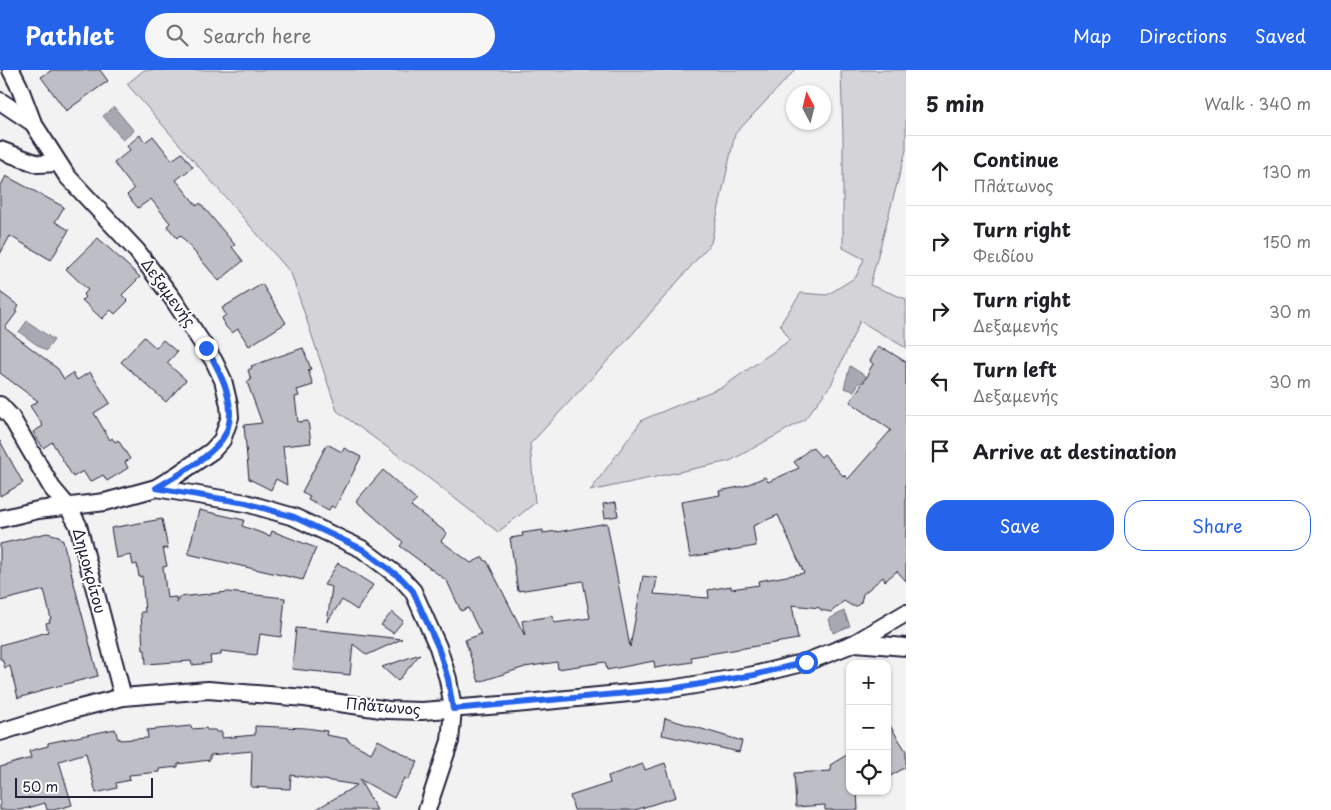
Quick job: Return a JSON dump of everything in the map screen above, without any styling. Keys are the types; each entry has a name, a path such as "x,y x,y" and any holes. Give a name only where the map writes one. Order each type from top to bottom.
{"street":[{"path":"11,70 33,123"},
{"name":"Δεξαμενής","path":"0,101 33,123 58,163 137,251 160,280 206,348 223,380 230,405 230,417 222,440 212,451 156,488 105,502 38,510 0,520"},
{"path":"0,150 38,164 58,163"},
{"name":"Δημοκρίτου","path":"0,405 15,424 52,488 68,507 78,525 122,697"},
{"path":"156,488 246,503 294,517 362,549 402,579 413,591 438,647 448,679 453,709 450,741 427,810"},
{"name":"Πλάτωνος","path":"0,732 122,697 208,690 305,698 388,710 422,711 662,690 754,675 806,662 854,643 906,613"},
{"path":"854,643 906,647"}],"shaded area":[{"path":"144,70 795,70 735,134 711,243 628,339 530,444 535,503 498,532 413,466 337,411 291,273 127,84"},
{"path":"841,70 906,70 906,150 870,285 906,299 906,348 860,321 831,385 804,420 730,461 590,491 642,420 724,386 790,340 780,324 801,293 827,295 856,277 864,259 843,248"},
{"path":"114,107 134,131 123,140 103,116"},
{"path":"27,321 54,340 46,351 19,332"},
{"path":"850,366 870,379 866,385 862,382 859,383 854,391 844,388"},
{"path":"844,611 850,626 833,633 829,619"}],"building":[{"path":"52,70 100,70 108,81 66,111 41,77"},
{"path":"140,135 145,142 153,136 172,160 182,153 193,167 176,180 197,206 200,203 235,245 232,247 243,261 219,281 180,235 177,238 167,226 170,223 151,199 138,208 127,195 134,189 114,163 130,150 127,146"},
{"path":"6,176 64,207 55,222 69,230 51,260 10,236 0,254 0,187"},
{"path":"98,238 140,277 122,295 128,301 115,314 111,310 102,319 82,300 85,297 83,295 88,290 66,269"},
{"path":"262,284 286,323 249,346 238,329 232,333 226,327 222,318 226,315 222,308"},
{"path":"0,292 19,306 15,311 17,312 5,328 58,369 64,379 73,373 77,380 90,372 110,403 94,413 110,440 112,438 115,442 118,440 130,459 125,462 128,468 107,481 103,475 90,482 83,471 73,477 52,442 43,448 33,432 43,426 30,406 38,401 0,373"},
{"path":"144,337 156,348 163,340 177,352 167,363 186,380 166,402 121,362"},
{"path":"878,347 885,349 906,362 906,581 897,571 885,581 883,577 863,594 861,602 857,606 852,606 844,601 831,612 821,610 820,608 792,605 798,639 691,657 692,662 655,668 654,661 607,670 605,662 558,669 557,662 525,667 479,682 465,640 481,634 468,608 461,611 447,581 400,546 403,542 356,501 383,470 417,500 411,506 447,533 441,541 471,563 483,557 487,561 525,636 522,621 553,616 554,623 590,618 583,581 518,591 510,538 523,536 522,533 543,530 543,533 557,532 607,523 630,647 643,576 657,578 654,594 709,598 708,590 731,586 731,589 759,585 758,581 804,573 778,515 753,526 756,546 690,557 681,502 720,495 719,491 744,486 765,477 768,482 799,468 794,462 812,447 821,457 824,454 843,476 848,479 891,430 850,402 870,372 873,364 870,361"},
{"path":"303,348 311,369 308,370 313,385 297,390 299,396 295,397 298,422 308,421 311,443 283,446 287,485 276,479 271,490 249,479 244,425 262,423 247,382 251,380 248,370 252,368 251,366"},
{"path":"0,441 23,483 0,496"},
{"path":"327,444 342,452 344,448 361,457 335,508 331,506 329,510 308,500 310,496 302,492"},
{"path":"616,502 618,516 605,518 603,504"},
{"path":"199,510 244,520 242,526 270,536 272,531 316,548 303,580 188,554"},
{"path":"162,519 168,549 163,548 167,566 163,567 167,598 176,597 177,603 179,597 228,592 285,598 281,637 260,634 257,655 221,651 221,655 210,656 211,663 192,665 191,661 146,664 145,650 143,650 141,612 145,612 142,576 139,577 137,564 133,565 131,555 116,558 111,528"},
{"path":"47,533 59,536 63,541 98,676 18,698 10,666 5,668 2,659 0,659 0,645 48,632 46,623 50,622 49,620 51,619 44,590 0,601 0,544"},
{"path":"338,563 373,585 357,610 342,600 327,622 332,587 324,585"},
{"path":"392,612 403,621 393,633 381,625"},
{"path":"296,628 402,639 367,655 353,644 350,675 292,669"},
{"path":"420,654 398,681 382,667"},
{"path":"665,718 742,741 739,752 662,735"},
{"path":"191,726 192,729 206,728 207,730 222,732 222,738 255,735 255,726 306,728 327,731 326,735 348,739 348,741 371,753 378,740 418,762 408,780 404,778 394,798 359,779 377,810 315,810 357,785 291,775 290,789 251,787 252,751 210,755 210,760 178,764 178,767 159,769 159,772 129,775 130,780 116,783 117,788 96,793 86,753 59,761 72,805 47,810 45,803 21,810 0,810 0,767 31,758 29,751 48,746 48,743 115,729 120,740 148,738 147,730"},
{"path":"891,727 906,751 906,767 891,776"},
{"path":"846,755 846,795 857,795 858,810 825,810 825,805 796,807 794,773 831,771 830,765"},
{"path":"665,763 676,797 635,810 574,810 570,796 610,783 608,776 643,764 645,770"}],"route":[{"path":"206,348 223,380 230,405 230,417 226,429 222,440 212,451 156,488 246,503 294,517 362,549 402,579 413,591 438,647 448,679 453,709 671,689 754,675 806,662"}]}
